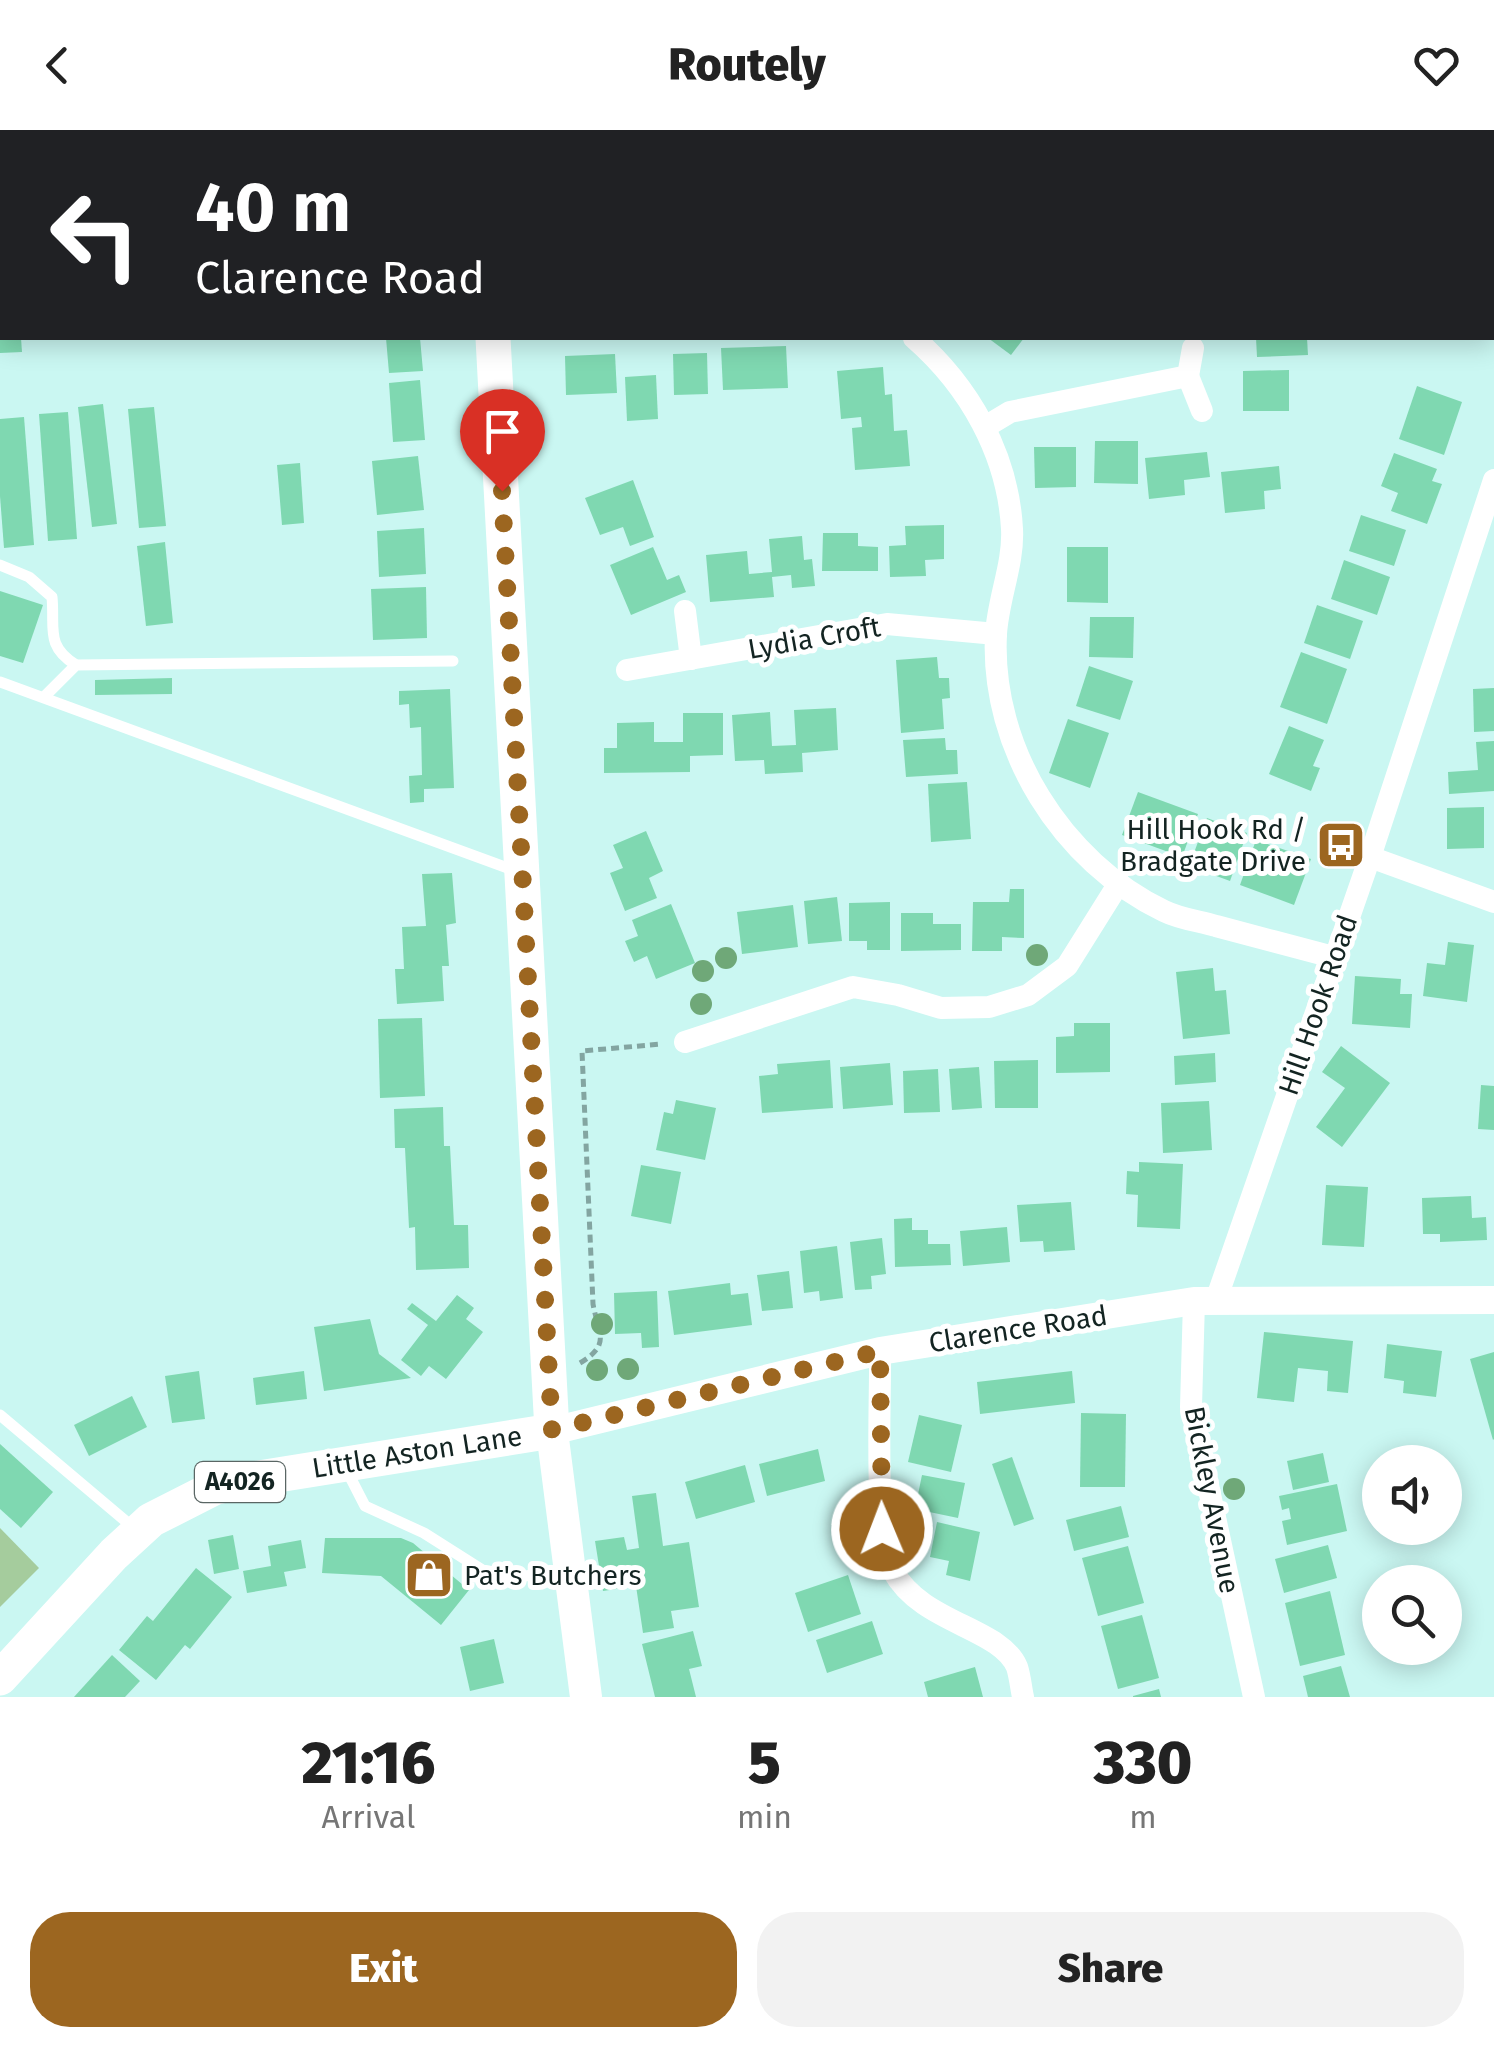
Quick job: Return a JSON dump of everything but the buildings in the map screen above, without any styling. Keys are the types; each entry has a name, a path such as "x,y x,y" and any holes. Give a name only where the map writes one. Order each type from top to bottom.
{"main road":[{"path":"493,340 552,1430 586,1697"},
{"name":"Little Aston Lane","path":"0,1678 150,1520 184,1501 216,1487 552,1430"}],"street":[{"path":"916,340 958,381 986,427 998,460 1013,531 996,634 1000,688 1011,738 1032,786 1064,833 1120,883 1166,912 1334,957"},
{"path":"1193,348 1188,376 1202,411"},
{"path":"986,427 1010,412 1188,376"},
{"name":"Hill Hook Road","path":"1205,1302 1370,857 1494,480"},
{"path":"685,612 692,659"},
{"name":"Lydia Croft","path":"627,670 888,624 996,634"},
{"path":"1370,857 1494,902"},
{"path":"684,1042 853,987 941,1008 989,1007 1028,995 1067,966 1120,883"},
{"name":"Clarence Road","path":"552,1430 880,1351 1205,1302 1494,1300"},
{"name":"Bickley Avenue","path":"1205,1302 1191,1408 1254,1697"},
{"path":"880,1351 882,1529 892,1570 918,1602 952,1623 996,1642 1016,1665 1024,1697"}],"lane":[{"path":"0,565 28,577 52,597 53,640 64,658 76,664 452,661"},
{"path":"44,697 76,664"},
{"path":"0,682 524,874"},
{"path":"0,1415 138,1532"},
{"path":"342,1463 364,1506 424,1533 486,1573 508,1578 570,1570"}],"path":[{"path":"550,1381 594,1354 602,1336 594,1304 582,1051 684,1042"}],"green space":[{"path":"0,1528 39,1568 0,1607"}],"place":[{"name":"Hill Hook Rd / Bradgate Drive","path":"1341,845"},
{"name":"Pat's Butchers","path":"429,1575"}],"route":[{"path":"502,491 552,1430 880,1351 882,1529"}]}
